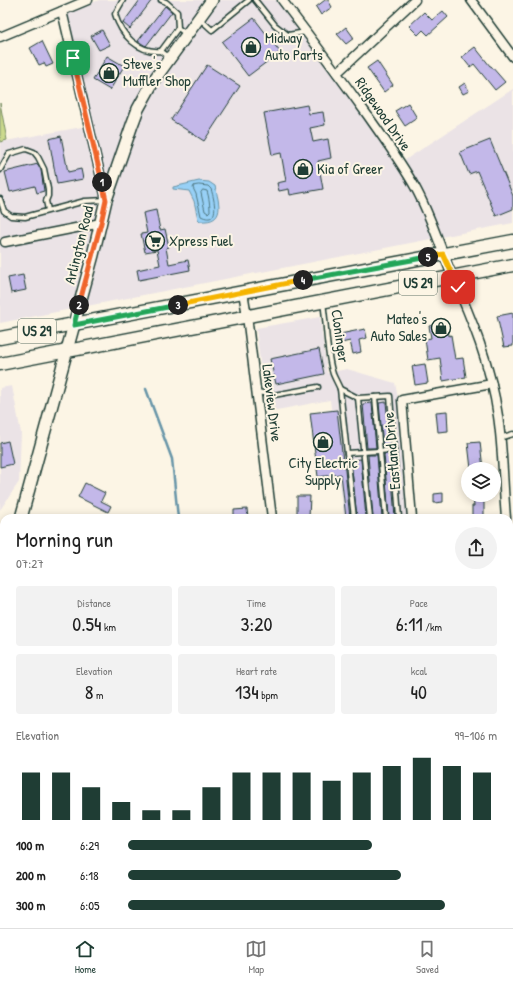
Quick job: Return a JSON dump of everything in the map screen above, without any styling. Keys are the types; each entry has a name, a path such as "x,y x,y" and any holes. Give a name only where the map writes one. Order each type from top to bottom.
{"main road":[{"name":"Arlington Road","path":"22,514 74,325 106,200 138,110 154,80 165,54 182,31 199,18 210,1"},
{"name":"US 29","path":"0,338 513,241"},
{"name":"US 29","path":"0,364 513,265"}],"street":[{"path":"0,37 88,0"},
{"name":"Ridgewood Drive","path":"282,0 337,72 381,134 414,187 429,216 443,254 478,335 492,384 498,416 509,514"},
{"path":"337,72 415,0"},
{"path":"470,0 513,57"},
{"path":"62,11 106,200"},
{"path":"5,242 101,223"},
{"name":"Lakeview Drive","path":"243,292 272,514"},
{"name":"Eastland Drive","path":"412,514 402,400 492,384"}],"lane":[{"path":"123,0 115,14 118,24 133,42 143,49 165,54"},
{"path":"161,0 166,2 177,12 182,31"},
{"path":"199,18 212,30 249,0"},
{"path":"255,0 275,25 288,35 306,32"},
{"path":"0,170 9,154 26,149 34,152 38,156 44,169 48,189 46,201 48,210"},
{"path":"0,199 4,211 11,216 25,217 85,201 106,200"},
{"name":"Cloninger","path":"323,301 329,354 333,374 340,388"},
{"path":"257,392 274,395 318,387"},
{"path":"340,388 358,398 390,396 399,514"},
{"path":"340,388 354,514"},
{"path":"375,397 386,514"},
{"path":"358,398 370,514"},
{"path":"500,438 513,434"},
{"path":"347,453 394,450"}],"shaded area":[{"path":"99,0 286,0 402,162 513,89 513,223 0,323 0,142 93,125 66,14"},
{"path":"320,317 327,373 347,369 395,383 399,403 409,514 344,514 330,400 266,412 256,328"},
{"path":"12,386 21,433 19,482 0,510 0,388"}],"green space":[{"path":"0,103 7,140 0,142"}],"water":[{"path":"199,181 209,182 215,186 217,192 219,211 214,219 208,221 200,221 198,219 194,201 189,191 173,189 173,187"}],"building":[{"path":"140,0 152,0 130,29 123,23"},
{"path":"325,0 328,0 332,7 321,15 316,7"},
{"path":"165,6 172,12 146,46 144,45 138,41"},
{"path":"443,11 448,17 428,35 423,30 418,35 409,26 424,12 432,20"},
{"name":"Midway Auto Parts","path":"254,18 280,52 248,76 222,42"},
{"path":"346,27 354,38 346,44 337,34"},
{"path":"102,30 110,45 99,50 91,36"},
{"path":"42,41 53,64 46,67 44,63 39,65 30,48"},
{"path":"475,47 505,82 495,90 474,64 470,67 462,57"},
{"name":"Steve's Muffler Shop","path":"107,56 124,66 110,90 93,80"},
{"path":"377,61 393,85 384,92 367,68"},
{"path":"207,65 240,86 204,141 171,120"},
{"path":"465,83 469,91 463,94 459,87"},
{"path":"408,103 417,118 405,126 395,111"},
{"path":"307,105 309,114 323,112 325,125 310,128 313,142 328,139 331,158 318,161 323,189 290,195 289,189 279,191 277,183 286,181 281,153 272,155 264,113"},
{"path":"61,136 68,172 81,169 83,179 57,184 49,139"},
{"path":"490,140 513,196 513,209 496,216 477,171 469,174 460,152"},
{"path":"38,164 41,170 44,191 37,193 35,186 10,192 5,172"},
{"path":"156,210 160,230 165,229 169,247 166,248 169,264 188,260 190,270 139,280 137,270 160,265 157,250 145,252 141,234 147,233 143,213"},
{"path":"23,275 26,290 11,293 8,278"},
{"path":"513,313 513,346 504,347 497,316"},
{"path":"446,323 448,326 449,336 451,335 455,359 463,358 466,377 443,381 440,358 428,360 425,339 431,338 429,326"},
{"path":"365,329 367,338 359,340 361,352 353,354 350,341 337,344 335,335"},
{"path":"319,349 324,374 276,384 270,359"},
{"path":"425,364 428,383 415,385 412,366"},
{"path":"386,402 390,447 383,447 379,403"},
{"path":"372,403 376,448 367,448 363,404"},
{"path":"337,410 350,514 346,514 341,474 318,477 310,413"},
{"path":"447,411 448,431 438,432 436,412"},
{"path":"8,441 13,464 0,467 0,443"},
{"path":"480,442 482,462 470,462 468,443"},
{"path":"384,454 390,454 395,514 389,514"},
{"path":"368,455 377,455 382,514 373,514"},
{"path":"361,459 366,514 357,514 351,460"},
{"path":"85,483 105,493 101,501 111,506 108,512 78,497"},
{"path":"443,493 443,502 434,503 434,494"},
{"path":"297,496 310,496 309,514 297,514"},
{"path":"474,502 484,502 484,514 472,514 472,506 474,506"},
{"path":"247,509 248,514 234,514 234,510"}],"waterway":[{"path":"146,389 172,459 178,514"}],"place":[{"name":"Midway Auto Parts","path":"251,47"},
{"name":"Steve's Muffler Shop","path":"109,73"},
{"name":"Kia of Greer","path":"303,169"},
{"name":"Xpress Fuel","path":"155,241"},
{"name":"Mateo's Auto Sales","path":"441,328"},
{"name":"City Electric Supply","path":"323,442"}],"route":[{"path":"73,58 106,200 74,325 443,254 458,287"}]}
